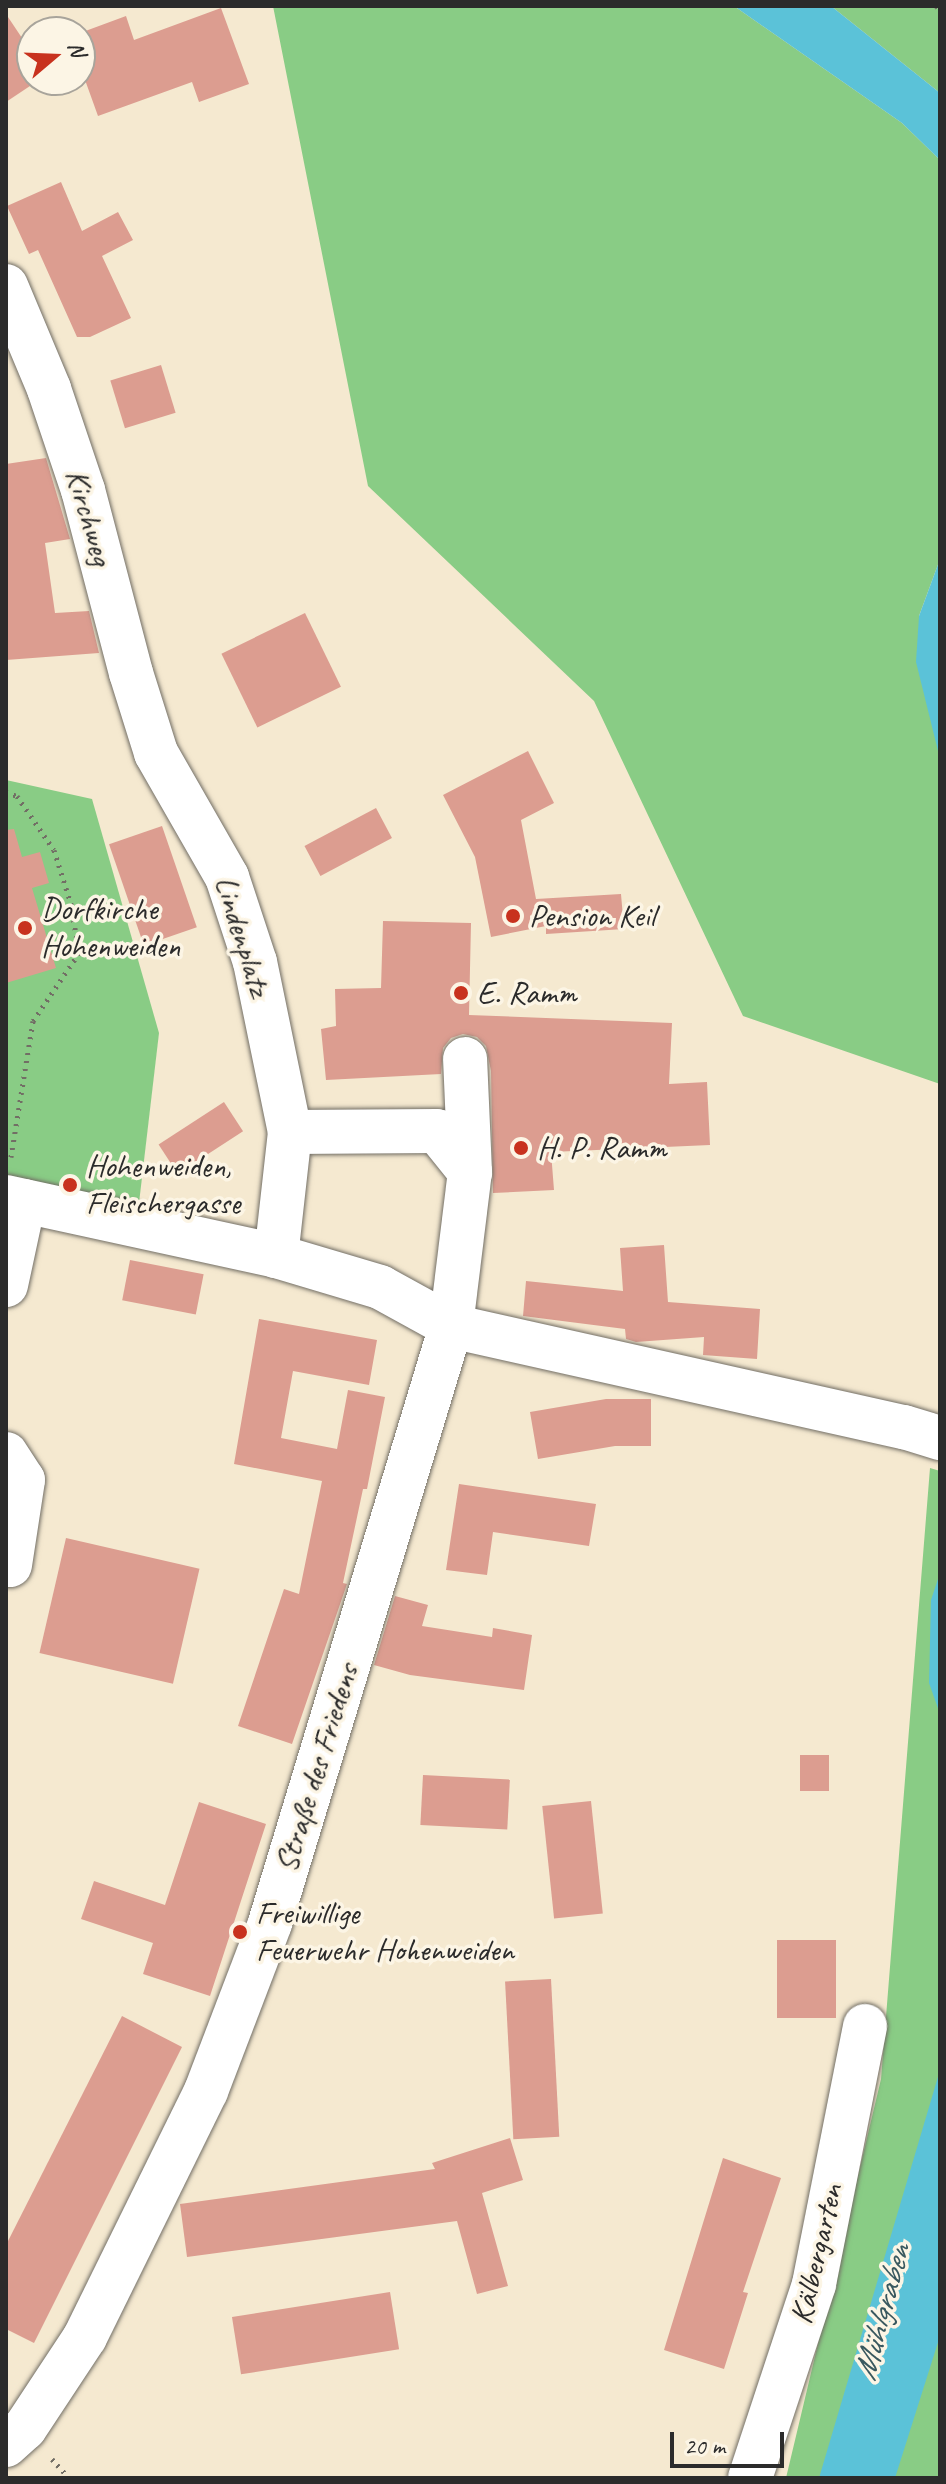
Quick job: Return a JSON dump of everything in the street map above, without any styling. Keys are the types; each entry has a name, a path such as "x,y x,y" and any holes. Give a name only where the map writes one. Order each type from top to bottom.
{"street":[{"name":"Kirchweg","path":"6,286 49,389 83,490 131,673 156,753"},
{"name":"Lindenplatz","path":"156,753 227,877 255,962 290,1132 276,1256"},
{"path":"451,1326 470,1172 465,1059"},
{"path":"290,1132 437,1131 470,1172"},
{"path":"6,1285 13,1187 276,1256 380,1287 451,1326 904,1427 940,1438"},
{"name":"Straße des Friedens","path":"6,2445 25,2428 85,2337 206,2091 270,1923 451,1326"},
{"path":"6,1454 23,1480 10,1565"},
{"name":"Kälbergarten","path":"750,2478 814,2284 865,2026"}],"path":[{"path":"6,792 17,796 54,850 71,904 79,953 33,1021 13,1187"}],"green space":[{"path":"273,6 734,6 902,123 940,160 940,559 919,616 940,759 940,1084 743,1016 594,701 368,486"},
{"path":"831,6 940,6 940,93"},
{"path":"6,780 92,799 159,1033 139,1203 6,1178"},
{"path":"930,1468 940,1471 940,2478 786,2478 881,2079"}],"water":[{"path":"734,6 831,6 940,93 940,160 902,123"},
{"path":"940,559 940,759 916,662 919,616"},
{"path":"940,1573 940,1714 929,1683 931,1600"},
{"name":"Mühlgraben","path":"940,2070 940,2336 895,2478 819,2478"}],"building":[{"path":"221,8 249,84 199,102 192,82 98,116 91,96 96,96 96,27 126,16 134,40"},
{"path":"6,14 16,29 16,95 6,102"},
{"path":"61,182 82,231 118,212 133,240 102,256 131,318 90,337 77,337 38,250 29,254 7,206"},
{"path":"161,365 176,413 125,428 110,380"},
{"path":"46,458 70,539 45,543 55,613 89,611 99,653 6,660 6,464"},
{"path":"305,613 341,687 257,727 221,654"},
{"path":"528,751 554,803 521,820 536,899 621,894 624,929 546,934 546,926 491,937 475,857 443,795"},
{"path":"376,808 392,838 320,876 304,846"},
{"path":"162,826 197,927 144,945 109,844"},
{"name":"Dorfkirche Hohenweiden","path":"14,829 22,857 40,852 49,883 32,888 56,968 6,983 6,830"},
{"path":"383,921 471,923 469,1015 672,1023 669,1084 707,1082 710,1145 551,1152 554,1190 493,1193 491,1071 486,1046 477,1037 463,1034 451,1038 443,1048 441,1074 326,1080 321,1029 336,1026 335,989 381,988"},
{"path":"224,1102 243,1131 178,1174 159,1144"},
{"path":"664,1245 668,1302 760,1309 757,1359 703,1355 704,1337 636,1342 626,1339 625,1329 523,1316 526,1281 623,1291 620,1248"},
{"path":"130,1260 204,1274 196,1315 122,1300"},
{"path":"259,1319 377,1340 369,1385 293,1371 281,1438 337,1449 348,1390 385,1397 367,1489 363,1489 343,1583 347,1584 292,1744 238,1726 284,1589 299,1594 322,1481 234,1464"},
{"path":"606,1399 651,1399 651,1446 615,1446 538,1459 530,1412"},
{"path":"459,1484 596,1504 589,1546 493,1532 487,1575 446,1570"},
{"path":"66,1538 199,1569 173,1684 39,1653"},
{"path":"395,1596 428,1605 422,1626 492,1637 493,1628 532,1635 524,1690 410,1675 374,1665"},
{"path":"800,1755 829,1755 829,1791 800,1791"},
{"path":"423,1775 510,1780 507,1829 420,1825"},
{"path":"591,1801 603,1913 554,1919 542,1806"},
{"path":"199,1802 266,1824 210,1996 143,1974 153,1943 81,1919 94,1881 165,1905"},
{"path":"777,1940 836,1940 836,2018 777,2018"},
{"path":"551,1979 559,2137 513,2139 505,1981"},
{"path":"122,2016 182,2047 34,2343 6,2329 6,2245"},
{"path":"510,2138 523,2180 482,2193 508,2286 477,2294 457,2221 187,2257 180,2204 435,2169 432,2163"},
{"path":"723,2158 781,2178 743,2292 748,2293 724,2369 664,2350"},
{"path":"390,2292 399,2349 241,2374 232,2317"}],"place":[{"name":"Pension Keil","path":"513,916"},
{"name":"Dorfkirche Hohenweiden","path":"25,928"},
{"name":"E. Ramm","path":"461,993"},
{"name":"H. P. Ramm","path":"521,1148"},
{"name":"Hohenweiden, Fleischergasse","path":"70,1185"},
{"name":"Freiwillige Feuerwehr Hohenweiden","path":"240,1932"}]}
